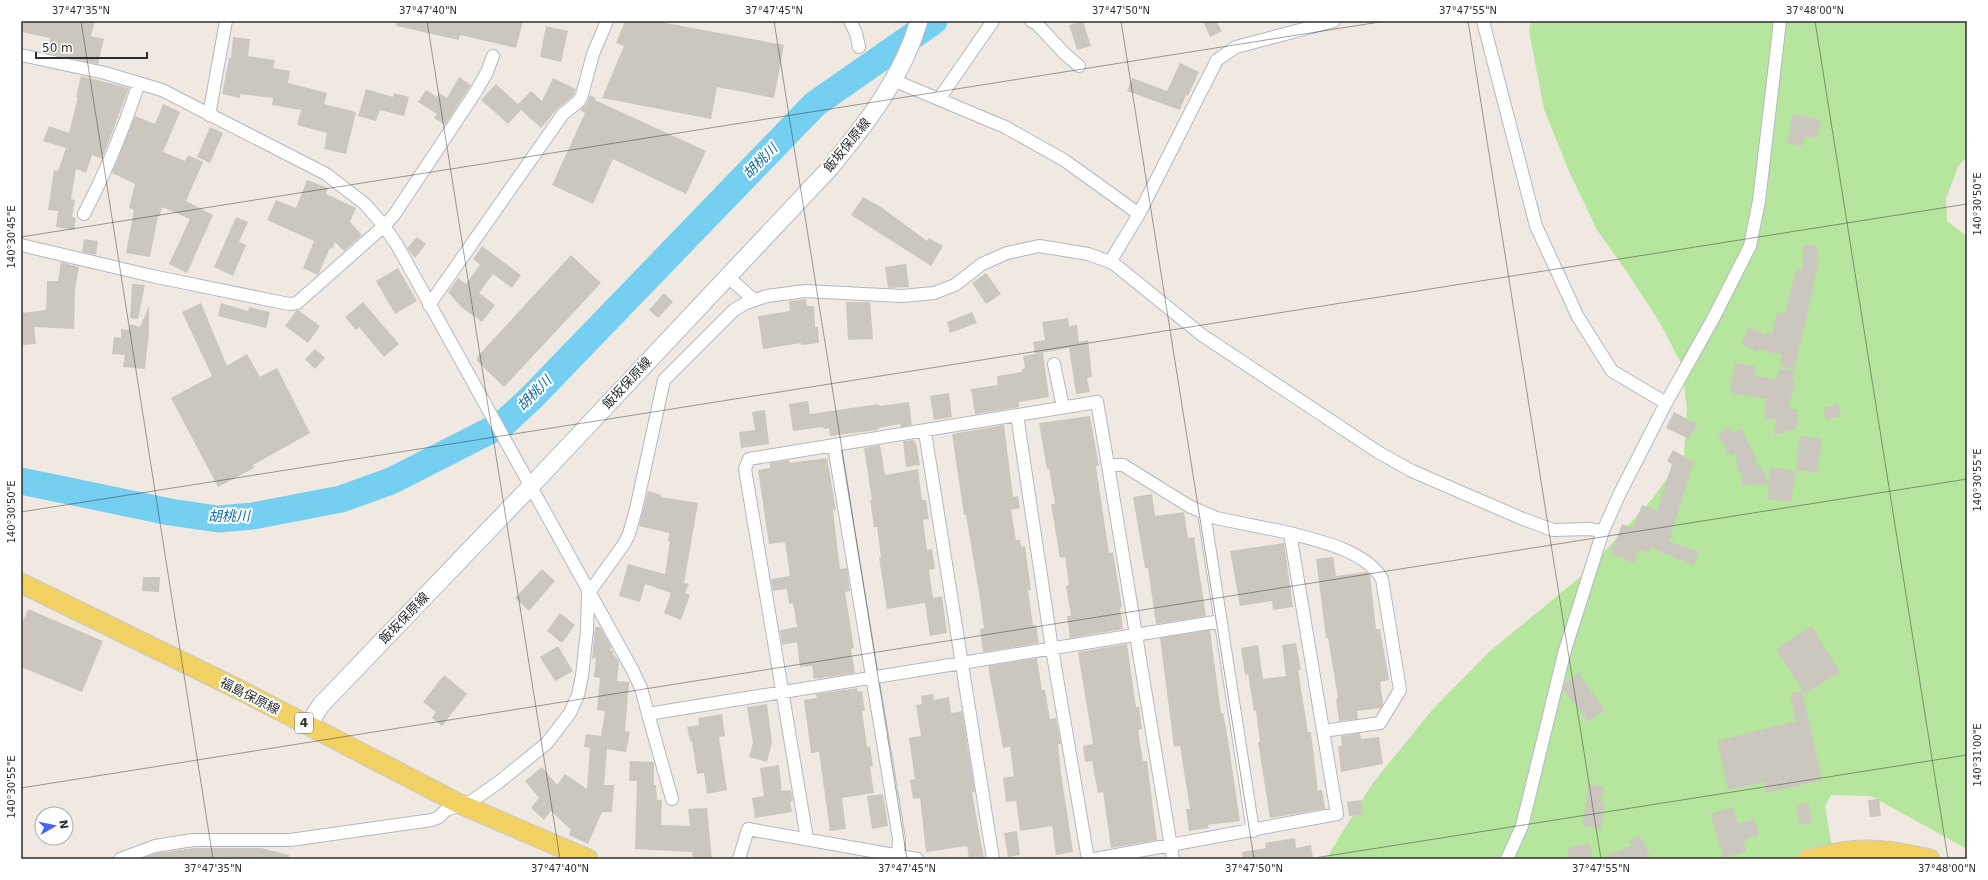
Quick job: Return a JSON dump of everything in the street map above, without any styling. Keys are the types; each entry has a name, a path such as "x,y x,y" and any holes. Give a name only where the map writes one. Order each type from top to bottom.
{"main road":[{"name":"飯坂保原線","path":"308,725 321,705 530,487 829,169 861,130 895,79 919,21"},
{"name":"福島保原線","path":"21,583 308,725 460,804 588,859"},
{"path":"1808,859 1851,851 1875,850 1897,851 1930,859"}],"street":[{"path":"209,115 226,21"},
{"path":"429,305 560,118 582,95 593,54 607,21"},
{"path":"850,21 856,33 859,46"},
{"path":"939,99 993,21"},
{"path":"1031,21 1047,34 1064,53 1079,66"},
{"path":"1110,262 1139,214 1217,60 1236,47 1334,21"},
{"path":"1483,21 1536,226 1580,320 1612,371 1666,403"},
{"path":"1507,859 1522,826 1565,650 1603,531 1620,493 1666,403 1742,264 1753,238 1780,21"},
{"path":"21,55 105,73 162,90 326,174 364,204 384,226 397,245 588,594 634,674 648,714 672,799"},
{"path":"21,245 152,276 289,304 297,303 384,226 394,215 475,93 487,72 493,56"},
{"path":"895,79 1005,127 1029,140 1064,160 1139,214"},
{"path":"84,214 114,150 139,83"},
{"path":"120,859 155,846 193,840 290,840 432,820 439,817 446,810 479,796 536,753 547,743 570,713 578,695 582,676 587,630 588,594 624,544 629,534 636,509 664,380 734,310 766,296 805,291 902,296 934,294 955,285 982,264 1007,253 1039,246 1088,254 1110,262 1202,335 1372,448 1412,470 1523,519 1553,530 1589,529 1603,531"},
{"path":"728,276 754,300"},
{"path":"1054,364 1063,407"},
{"path":"807,839 745,469 749,459 925,432 1098,402 1173,859"},
{"path":"1017,415 1052,649 1088,859"},
{"path":"925,432 993,859"},
{"path":"834,446 900,839 898,855"},
{"path":"1108,465 1124,465 1189,506 1216,518 1290,533 1336,546 1376,569 1382,579 1400,690 1380,723 1323,731"},
{"path":"1204,513 1253,831"},
{"path":"1095,859 1253,831 1337,814 1290,533"},
{"path":"648,714 1221,622"},
{"path":"739,859 748,829 917,859"}],"green space":[{"path":"1531,21 1967,21 1967,156 1958,167 1946,199 1947,221 1967,236 1967,849 1871,796 1831,795 1825,806 1834,859 1326,859 1372,784 1433,709 1489,652 1585,573 1653,498 1684,455 1687,409 1682,365 1660,323 1629,275 1597,230 1569,171 1544,109 1529,31"}],"building":[{"path":"21,21 95,21 91,36 104,39 98,64 47,53 50,38 21,32"},
{"path":"397,21 523,21 516,48 460,35 459,40 396,26"},
{"path":"625,21 655,21 784,45 774,98 717,87 711,119 602,98 624,46 616,43"},
{"path":"1083,21 1091,46 1077,50 1069,25"},
{"path":"1203,21 1216,21 1222,31 1210,37"},
{"path":"546,26 568,31 561,62 540,57"},
{"path":"233,37 250,39 248,56 275,60 273,68 290,71 288,83 327,93 324,104 356,112 346,154 324,149 327,133 297,125 301,110 272,105 273,98 240,94 240,98 222,94 229,58 231,58"},
{"path":"1180,63 1199,72 1188,96 1186,95 1180,110 1127,91 1132,78 1167,91"},
{"path":"81,76 129,88 102,159 92,155 86,173 76,169 71,199 75,200 72,217 76,218 74,230 56,227 58,211 48,210 54,170 58,171 66,148 43,141 49,126 69,133 78,97 76,97"},
{"path":"459,77 471,85 445,125 434,118 437,114 418,102 426,90 437,97 439,93 447,98"},
{"path":"553,78 576,89 573,96 558,108 541,128 521,110 508,124 481,100 496,84 518,104 531,91 542,101"},
{"path":"366,89 393,97 394,93 409,97 404,116 380,110 376,121 358,116"},
{"path":"590,95 596,98 595,100 706,151 686,194 613,159 593,204 552,185 585,113 580,110 586,105"},
{"path":"163,104 180,112 163,152 185,161 188,155 203,162 186,201 213,215 187,273 169,264 190,219 162,207 160,216 158,216 150,257 126,253 134,210 129,208 135,184 112,173 135,116 155,124"},
{"path":"1793,114 1821,120 1817,139 1805,136 1803,146 1787,143"},
{"path":"210,127 223,133 210,163 197,157"},
{"path":"307,180 328,188 326,194 356,208 350,222 362,235 344,251 335,242 332,249 330,248 318,275 303,268 314,241 267,220 276,200 296,208"},
{"path":"863,197 881,207 927,241 929,238 943,246 931,266 851,215"},
{"path":"236,217 248,222 239,242 246,245 233,276 214,267"},
{"path":"417,237 426,244 415,258 407,248"},
{"path":"84,239 98,241 96,255 82,252"},
{"path":"1803,245 1818,246 1817,270 1794,371 1780,364 1782,355 1758,349 1758,352 1741,344 1749,327 1765,335 1765,332 1772,334 1777,312 1785,314 1796,269 1803,270"},
{"path":"482,246 521,275 512,288 493,274 479,293 495,305 482,322 461,307 448,292 458,278 466,284 480,265 473,259"},
{"path":"571,255 601,283 504,387 477,361 477,357"},
{"path":"61,262 79,267 75,289 74,329 34,327 36,344 21,345 21,313 46,310 47,281 58,281"},
{"path":"906,264 909,287 888,288 885,267"},
{"path":"398,268 417,301 395,314 376,281"},
{"path":"986,273 1001,294 986,304 972,283"},
{"path":"132,284 145,285 138,319 130,318"},
{"path":"664,293 673,302 658,318 649,310"},
{"path":"806,299 807,306 814,306 815,327 818,327 819,343 801,345 801,343 763,349 758,316 790,311 789,301"},
{"path":"363,302 399,344 384,357 359,327 356,330 345,317"},
{"path":"846,302 870,302 873,339 848,340"},
{"path":"201,303 227,366 247,354 260,377 277,368 310,433 253,465 254,468 218,487 171,398 212,376 182,312"},
{"path":"221,303 248,311 249,307 270,312 266,328 218,316"},
{"path":"149,306 149,332 145,369 123,367 125,355 112,354 114,337 121,338 121,329 129,330 130,324 140,327"},
{"path":"298,310 320,326 308,343 285,326"},
{"path":"972,312 977,323 950,333 947,322"},
{"path":"1068,318 1069,326 1077,325 1079,342 1088,340 1092,377 1087,378 1090,392 1076,394 1069,348 1035,354 1033,342 1045,340 1042,322"},
{"path":"315,349 325,358 315,369 305,359"},
{"path":"1043,353 1049,397 1019,402 1019,407 975,414 971,389 998,385 997,376 1022,372 1022,369 1025,368 1023,356"},
{"path":"1735,363 1756,366 1754,376 1776,379 1779,369 1794,371 1792,379 1795,380 1789,408 1798,410 1796,429 1774,435 1776,420 1764,418 1766,399 1730,393"},
{"path":"949,393 952,417 934,420 930,396"},
{"path":"808,401 810,414 879,404 879,406 909,402 912,425 901,427 900,424 878,428 878,430 830,436 829,428 824,429 823,427 793,431 789,404"},
{"path":"1838,404 1841,416 1826,420 1823,408"},
{"path":"765,410 769,444 741,448 739,432 755,430 752,412"},
{"path":"1674,412 1697,424 1689,439 1666,428"},
{"path":"1090,416 1099,466 1096,466 1109,553 1113,552 1122,607 1120,607 1123,629 1070,638 1067,616 1071,616 1066,586 1069,585 1065,557 1060,558 1051,504 1055,504 1039,423"},
{"path":"1004,425 1013,497 1018,496 1020,508 1011,510 1016,540 1020,540 1021,547 1025,546 1031,590 1028,590 1033,625 1036,625 1039,643 983,652 980,629 984,628 980,599 966,515 964,515 952,434"},
{"path":"1730,427 1733,432 1741,428 1756,458 1756,465 1760,465 1768,481 1770,467 1796,471 1791,502 1767,499 1769,484 1742,485 1742,472 1737,472 1736,453 1730,456 1718,433"},
{"path":"1800,436 1822,439 1817,473 1796,470"},
{"path":"914,440 916,443 920,465 906,467 903,441"},
{"path":"880,445 885,475 918,469 922,500 926,500 929,519 923,520 927,550 932,549 935,569 929,570 933,598 942,596 947,633 930,636 925,603 887,609 879,557 881,557 877,527 874,527 870,500 872,500 864,448"},
{"path":"1673,450 1695,463 1691,470 1669,541 1699,552 1694,566 1651,547 1649,553 1639,549 1634,563 1611,554 1622,524 1633,528 1642,505 1657,511 1672,464 1667,461"},
{"path":"827,458 836,510 833,510 840,569 847,568 850,591 845,592 854,648 851,649 855,673 814,679 812,666 800,667 797,642 782,645 780,630 797,627 793,603 789,604 787,589 773,591 771,579 790,576 785,542 769,544 758,470 770,468 770,463 789,460 789,463"},
{"path":"648,491 661,495 661,497 698,503 684,583 689,584 685,593 690,595 681,620 664,613 671,593 645,584 640,602 619,596 628,564 665,574 670,541 668,541 669,533 639,526"},
{"path":"1152,494 1155,516 1184,512 1188,538 1194,537 1206,616 1156,624 1148,568 1145,568 1133,497"},
{"path":"1284,543 1293,607 1273,610 1272,601 1240,606 1230,551"},
{"path":"1333,557 1336,576 1366,572 1370,575 1376,629 1380,629 1389,680 1380,682 1383,704 1381,708 1357,711 1358,719 1339,721 1336,699 1338,698 1328,638 1326,638 1316,559"},
{"path":"542,569 555,581 529,611 515,598"},
{"path":"143,577 160,577 159,592 142,591"},
{"path":"28,609 103,641 82,692 21,667 21,626"},
{"path":"560,613 575,625 562,643 547,631"},
{"path":"1811,626 1840,672 1805,694 1776,649"},
{"path":"595,627 600,627 612,648 609,650 613,650 613,654 619,661 617,681 629,682 625,731 630,732 626,752 607,749 604,785 614,785 612,812 602,812 588,844 569,835 571,830 551,811 544,820 531,808 539,798 525,781 542,767 557,785 565,774 587,789 590,748 584,747 586,734 601,736 605,711 597,710 600,678 594,677 596,657 592,659"},
{"path":"1210,630 1221,713 1223,713 1228,740 1240,821 1208,825 1209,828 1189,831 1186,809 1190,809 1180,746 1174,747 1160,638"},
{"path":"1296,643 1301,670 1298,670 1308,732 1311,732 1318,791 1322,790 1325,809 1270,818 1258,742 1260,742 1256,711 1254,711 1248,674 1245,675 1241,648 1258,645 1263,679 1286,676 1282,645"},
{"path":"1127,644 1136,707 1139,707 1142,729 1138,730 1143,761 1147,761 1157,840 1111,848 1103,792 1098,793 1092,761 1085,762 1083,746 1093,744 1078,652"},
{"path":"558,646 573,671 555,681 540,657"},
{"path":"1037,658 1042,690 1045,690 1050,719 1056,718 1061,744 1058,744 1061,773 1073,852 1056,855 1052,826 1020,831 1016,801 1006,802 1003,778 1014,776 1010,747 1003,748 988,666"},
{"path":"1578,673 1605,710 1588,722 1563,689 1565,683"},
{"path":"444,675 467,694 442,726 432,718 436,712 423,702"},
{"path":"857,688 858,692 862,691 865,711 862,711 867,747 870,746 873,766 870,767 874,793 842,798 846,829 830,831 819,752 811,753 804,700 817,698 816,694"},
{"path":"1802,691 1822,780 1766,793 1764,782 1728,790 1717,741 1796,721 1790,694"},
{"path":"933,694 934,700 949,697 951,713 962,711 975,792 972,792 984,859 969,859 967,846 926,852 920,798 913,799 910,780 915,779 909,738 921,736 916,705 922,704 921,696"},
{"path":"767,704 772,742 767,762 749,757 753,743 747,707"},
{"path":"722,714 725,736 719,737 727,790 707,794 704,773 697,774 692,741 690,741 687,727 699,725 698,718"},
{"path":"1360,733 1361,739 1379,737 1383,764 1341,772 1338,746 1342,746 1341,736"},
{"path":"630,761 654,762 654,785 656,785 657,800 662,800 661,825 690,826 688,809 707,808 712,859 693,859 692,852 635,849 637,781 629,781"},
{"path":"779,765 782,791 791,790 793,801 790,802 792,812 755,818 752,798 764,796 760,768"},
{"path":"1589,784 1604,787 1601,802 1605,803 1601,829 1582,826"},
{"path":"883,794 888,826 872,829 867,796"},
{"path":"1879,799 1881,816 1870,817 1868,800"},
{"path":"1361,800 1363,814 1349,816 1347,802"},
{"path":"1808,802 1812,823 1800,825 1796,805"},
{"path":"1733,807 1738,824 1754,819 1759,835 1743,841 1747,851 1724,858 1710,814"},
{"path":"1017,831 1020,855 1008,857 1004,833"},
{"path":"1640,836 1651,859 1600,859 1632,845 1629,841"},
{"path":"1295,838 1296,848 1311,845 1313,859 1243,859 1242,852 1266,848 1265,843"},
{"path":"1590,843 1593,859 1569,859 1567,848"},
{"path":"194,848 261,848 289,855 289,859 233,859 234,857 207,859 146,859 146,857 157,853"}],"waterway":[{"name":"胡桃川","path":"21,481 170,512 218,519 253,516 341,499 391,481 503,424 532,397 815,104 934,21"}]}
